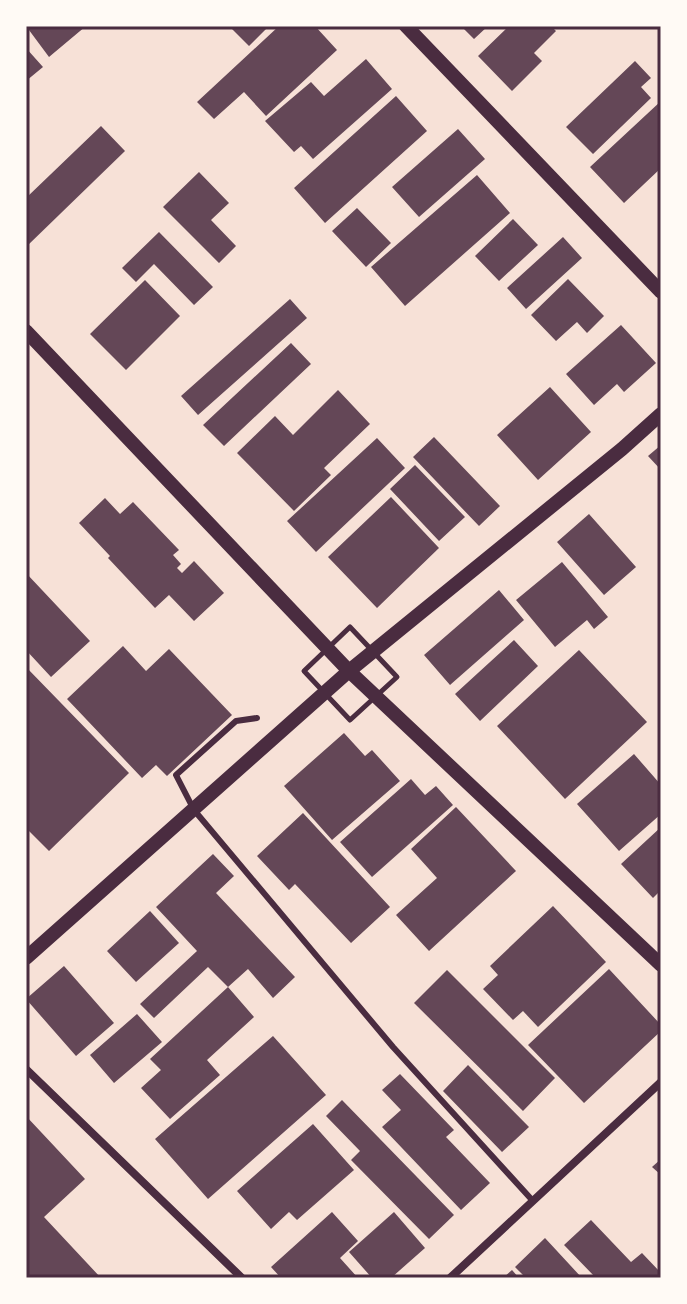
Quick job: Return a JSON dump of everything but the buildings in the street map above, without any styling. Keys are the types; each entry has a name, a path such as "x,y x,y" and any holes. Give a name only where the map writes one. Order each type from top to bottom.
{"street":[{"path":"406,26 661,292"},
{"path":"26,331 349,671 661,965"},
{"path":"26,958 349,671 661,414"},
{"path":"26,1069 242,1278"},
{"path":"450,1278 661,1082"}],"lane":[{"path":"257,718 236,721 176,775 194,810 393,1047 533,1201"}]}
